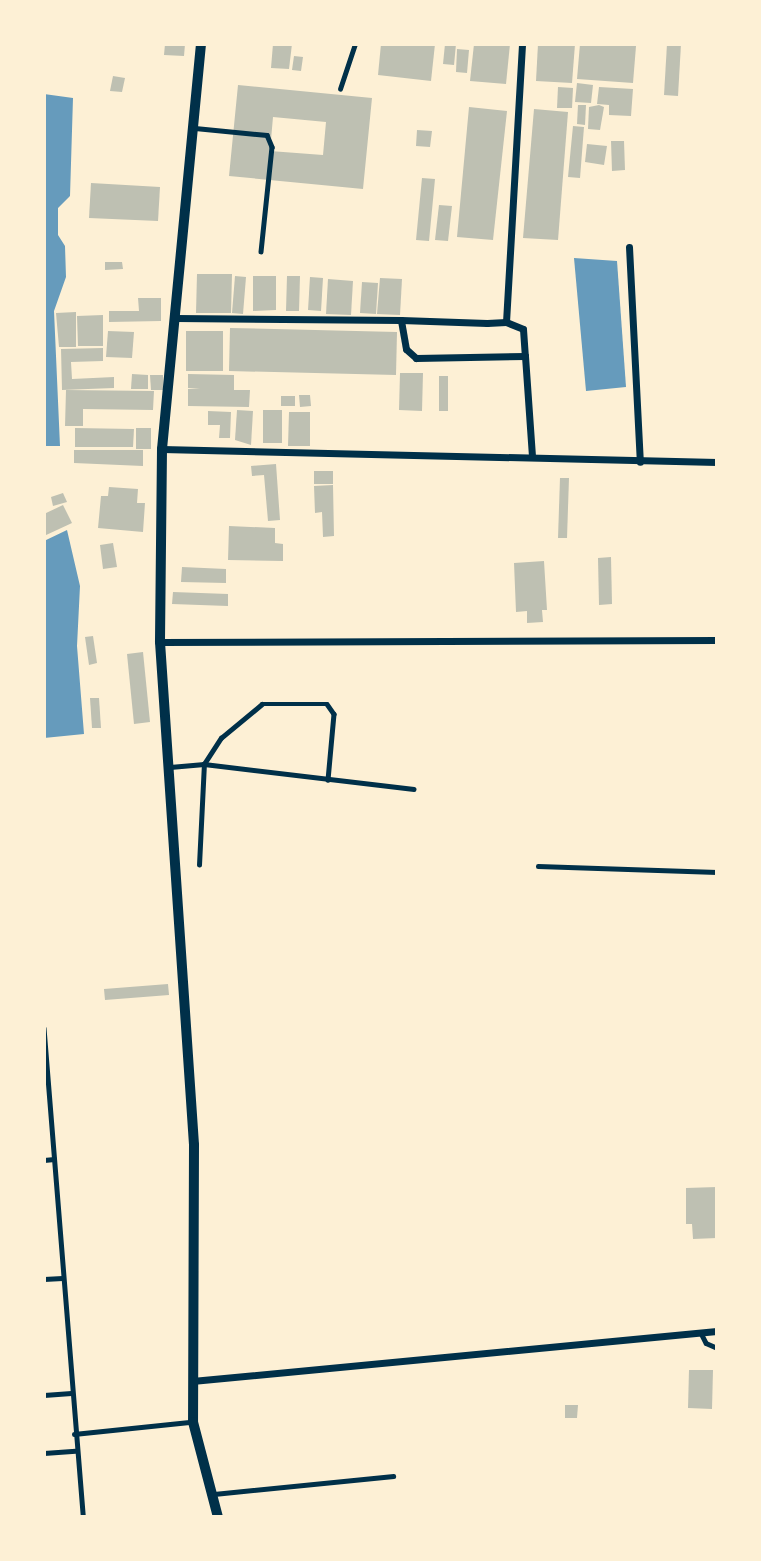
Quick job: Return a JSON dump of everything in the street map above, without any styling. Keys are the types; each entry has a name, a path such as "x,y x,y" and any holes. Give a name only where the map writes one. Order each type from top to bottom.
{"street":[{"path":"201,44 162,449 160,642 194,1145 193,1422 218,1517"},
{"path":"506,322 522,44"},
{"path":"629,247 640,462"},
{"path":"176,318 506,322 523,329 532,457"},
{"path":"401,320 406,349 416,358 525,356"},
{"path":"162,449 717,462"},
{"path":"160,642 717,640"},
{"path":"192,1381 717,1331"}],"lane":[{"path":"340,89 355,44"},
{"path":"195,128 267,135 271,147 261,251"},
{"path":"199,864 204,764 221,738 262,704 327,704 334,713 328,780"},
{"path":"169,768 204,764 414,789"},
{"path":"538,866 717,872"},
{"path":"44,1028 75,1451 83,1517"},
{"path":"44,1160 54,1159"},
{"path":"44,1279 62,1278"},
{"path":"701,1332 706,1343 717,1348"},
{"path":"44,1395 71,1393"},
{"path":"74,1434 193,1422"},
{"path":"44,1453 75,1451"},
{"path":"213,1494 393,1476"}],"water":[{"path":"44,94 73,98 70,196 58,208 58,235 65,246 66,277 54,311 60,446 44,446"},
{"path":"574,258 617,261 626,387 586,391"},
{"path":"67,530 80,586 77,646 84,734 44,738 44,541"}],"building":[{"path":"165,44 185,44 184,56 164,55"},
{"path":"273,44 292,44 289,69 271,68"},
{"path":"381,44 435,44 431,81 378,75"},
{"path":"445,44 456,44 454,65 443,64"},
{"path":"474,44 510,44 506,84 470,81"},
{"path":"538,44 575,44 572,83 536,81"},
{"path":"580,44 636,46 633,83 577,79"},
{"path":"667,44 681,44 678,96 664,95"},
{"path":"457,49 469,50 467,73 456,72"},
{"path":"294,56 303,57 301,71 292,70"},
{"path":"113,76 125,78 122,92 110,91"},
{"path":"577,83 593,85 591,103 575,102"},
{"path":"238,85 372,98 363,189 229,176","holes":["273,117 326,122 323,155 270,151"]},
{"path":"558,87 573,88 572,108 557,108"},
{"path":"599,87 633,89 631,116 609,115 609,105 597,104"},
{"path":"578,105 586,105 585,125 577,124"},
{"path":"469,107 507,111 493,240 457,237"},
{"path":"589,107 604,107 600,130 588,129"},
{"path":"534,109 568,112 558,240 523,238"},
{"path":"573,126 584,127 580,178 568,177"},
{"path":"417,130 432,131 430,147 416,146"},
{"path":"611,141 624,141 625,170 612,171"},
{"path":"587,144 607,146 604,165 585,162"},
{"path":"422,178 435,179 429,241 416,240"},
{"path":"91,183 160,187 158,221 89,218"},
{"path":"439,205 452,206 448,241 435,240"},
{"path":"105,262 122,262 123,269 105,270"},
{"path":"197,274 232,274 231,313 196,313"},
{"path":"235,276 246,277 243,314 232,313"},
{"path":"253,276 276,276 276,310 253,311"},
{"path":"287,276 300,276 299,311 286,311"},
{"path":"310,277 323,278 321,311 308,310"},
{"path":"380,278 402,279 400,315 377,314"},
{"path":"328,279 353,281 351,315 326,314"},
{"path":"362,282 378,283 376,314 360,313"},
{"path":"138,298 161,298 161,321 109,322 109,311 139,311"},
{"path":"76,312 76,347 59,347 56,313"},
{"path":"103,315 103,346 78,346 77,316"},
{"path":"230,328 397,332 396,375 229,371"},
{"path":"108,331 134,332 132,358 106,357"},
{"path":"186,331 223,331 223,371 186,371"},
{"path":"103,348 103,361 71,362 72,379 114,377 114,388 62,390 61,349"},
{"path":"400,373 423,373 422,411 399,410"},
{"path":"132,374 148,375 148,389 131,389"},
{"path":"188,374 234,375 234,390 250,390 249,407 188,406 188,389 200,389 188,388"},
{"path":"150,375 163,375 163,390 151,390"},
{"path":"439,376 448,376 448,411 439,411"},
{"path":"66,390 154,391 153,410 83,409 83,426 65,426"},
{"path":"299,395 310,395 311,406 300,407"},
{"path":"281,396 295,396 295,406 281,406"},
{"path":"237,410 253,411 251,445 235,440"},
{"path":"263,410 282,410 282,443 263,443"},
{"path":"208,411 231,412 230,438 219,438 220,425 208,425"},
{"path":"289,412 310,412 310,446 288,446"},
{"path":"75,428 134,429 133,447 75,447"},
{"path":"136,428 151,428 151,449 136,449"},
{"path":"74,450 143,450 143,466 74,463"},
{"path":"276,464 280,520 268,521 264,475 252,476 251,466"},
{"path":"314,471 333,471 333,484 314,484"},
{"path":"560,478 569,478 567,538 558,538"},
{"path":"333,485 334,536 323,537 322,512 315,513 314,486"},
{"path":"109,487 138,489 137,503 145,503 143,532 98,528 101,496 108,496"},
{"path":"63,493 67,502 53,506 51,497"},
{"path":"63,505 72,523 44,536 44,514"},
{"path":"229,526 275,528 275,543 283,544 283,561 228,560"},
{"path":"113,543 117,567 103,569 100,545"},
{"path":"611,557 612,604 599,605 598,558"},
{"path":"544,561 547,610 542,610 543,622 527,623 527,611 516,612 514,563"},
{"path":"182,567 226,569 226,583 181,582"},
{"path":"173,592 228,594 228,606 172,604"},
{"path":"93,636 97,663 89,665 85,637"},
{"path":"143,652 150,722 134,724 127,654"},
{"path":"90,698 99,698 101,728 92,728"},
{"path":"168,984 169,995 105,1000 104,989"},
{"path":"717,1187 717,1238 693,1239 692,1224 686,1224 686,1188"},
{"path":"689,1370 713,1370 712,1409 688,1408"},
{"path":"565,1405 578,1405 577,1418 565,1418"}]}
